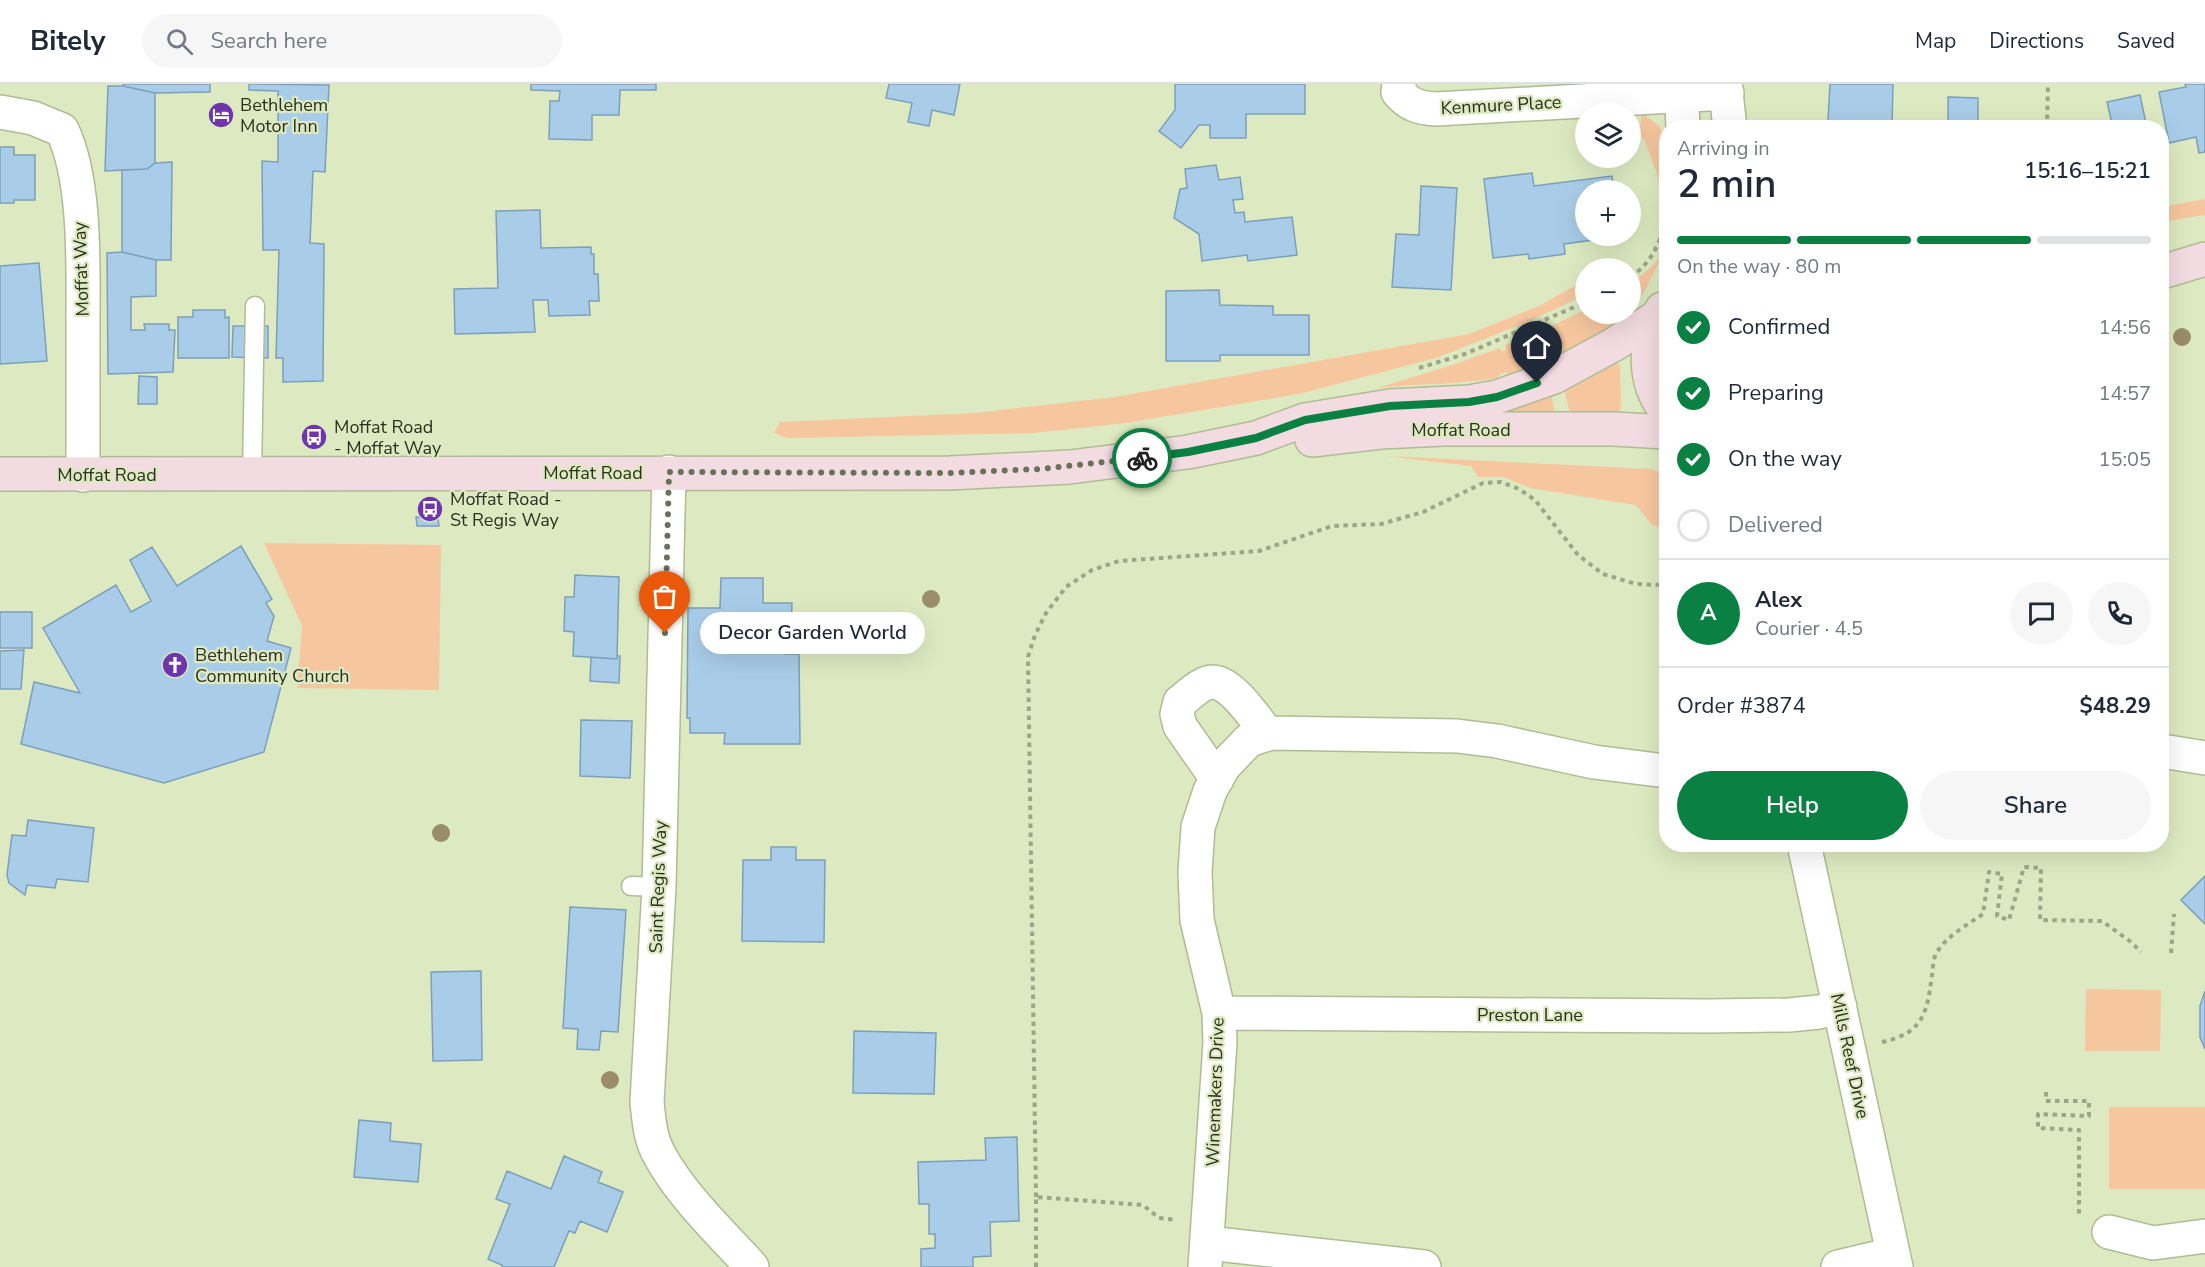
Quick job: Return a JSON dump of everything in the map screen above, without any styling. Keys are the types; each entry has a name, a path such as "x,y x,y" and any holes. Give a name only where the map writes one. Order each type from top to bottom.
{"main road":[{"path":"2169,261 2203,259"},
{"path":"2169,270 2203,259"},
{"name":"Moffat Road","path":"0,474 950,473 1070,467 1188,452 1256,438 1305,420 1390,406 1469,402 1508,393 1554,376 1613,345 1659,312"},
{"name":"Moffat Road","path":"1659,316 1649,338 1648,368 1659,399"},
{"name":"Moffat Road","path":"1256,438 1311,440 1381,432 1443,429 1614,429 1659,432"}],"street":[{"name":"Kenmure Place","path":"1399,84 1398,92 1407,102 1420,108 1437,110 1726,88"},
{"path":"1726,88 1729,120"},
{"path":"1682,90 1683,120"},
{"name":"Moffat Way","path":"0,112 33,118 62,130 70,148 83,248 83,475"},
{"name":"Saint Regis Way","path":"669,472 645,887 647,1102 650,1130 659,1155 704,1215 752,1267"},
{"path":"1217,779 1180,726 1177,714 1180,702 1208,682 1220,682 1233,692 1268,734"},
{"name":"Winemakers Drive","path":"1207,1244 1220,1043 1219,1013 1197,920 1195,872 1198,827 1210,791 1224,766 1249,740 1268,734 1456,736 1497,741 1594,762 1659,770"},
{"path":"2169,752 2205,758"},
{"name":"Mills Reef Drive","path":"1806,852 1895,1260"},
{"name":"Preston Lane","path":"1219,1013 1707,1016 1789,1015 1839,1007"},
{"path":"2109,1232 2156,1255 2205,1236"},
{"path":"1207,1244 1424,1267"},
{"path":"1838,1267 1895,1260"}],"lane":[{"path":"252,474 255,306"}],"path":[{"path":"2047,120 2048,84"},
{"path":"1641,267 1655,252 1659,242"},
{"path":"1416,369 1465,354 1575,307"},
{"path":"1849,1049 1902,1037 1923,1018 1930,995 1935,954 1952,935 1983,914 1989,872 2002,874 1997,916 2009,920 2024,867 2041,868 2040,920 2102,921 2141,952"},
{"path":"2171,953 2174,914"},
{"path":"2046,1092 2046,1101 2089,1101 2089,1116 2038,1114 2038,1128 2079,1130 2079,1218 2102,1222 2109,1232"},
{"path":"1036,1267 1036,1197 1143,1205 1159,1218 1207,1244"}],"shaded area":[{"path":"1642,113 1659,126 1659,180 1655,170 1644,139 1641,137"},
{"path":"2205,199 2205,215 2169,221 2169,206"},
{"path":"1659,258 1641,296 1641,276 1656,262"},
{"path":"1575,286 1575,300 1530,321 1436,358 1299,394 1126,423 1034,433 792,438 774,433 780,422 975,413 1115,397 1469,334 1539,306"},
{"path":"1575,315 1575,324 1616,324 1603,335 1557,358 1543,330"},
{"path":"1531,336 1541,364 1509,375 1506,372 1497,378 1482,380 1374,389 1500,348 1502,352 1506,349 1505,345"},
{"path":"1615,362 1620,366 1621,409 1614,414 1570,414 1564,389"},
{"path":"1551,394 1555,414 1500,416 1499,406"},
{"path":"1386,456 1651,469 1659,472 1659,527 1652,525 1636,505 1530,488 1503,477 1478,477 1471,466"},
{"path":"264,543 441,545 439,690 297,688 302,626"},
{"path":"2086,989 2161,990 2160,1051 2085,1051"},
{"path":"2109,1107 2205,1107 2205,1189 2109,1189"}],"building":[{"path":"123,84 210,84 210,92 155,93 123,86"},
{"path":"249,84 329,85 325,172 313,171 310,243 324,244 323,381 283,382 283,358 276,358 279,250 263,250 262,161 278,162 278,91 249,90"},
{"path":"531,84 656,84 656,90 620,90 619,115 592,115 592,140 549,139 550,101 559,101 560,91 531,90"},
{"path":"889,84 960,84 954,115 932,110 929,126 908,122 912,103 886,98"},
{"path":"1175,84 1305,84 1305,114 1246,114 1246,138 1210,138 1210,125 1199,125 1181,148 1159,131 1175,110"},
{"path":"1830,84 1893,84 1892,120 1828,120"},
{"path":"2185,84 2205,84 2205,152 2199,153 2196,137 2169,143 2169,120 2164,120 2159,92 2186,87"},
{"path":"108,86 123,86 155,93 155,163 147,169 105,171"},
{"path":"2140,95 2145,120 2111,120 2107,102"},
{"path":"1948,97 1978,98 1978,120 1948,120"},
{"path":"0,147 14,147 14,155 35,155 35,200 0,203"},
{"path":"172,162 171,260 156,260 122,252 122,170 147,169 155,163"},
{"path":"1216,165 1219,180 1240,177 1243,199 1233,200 1235,213 1244,212 1245,222 1292,217 1297,255 1248,261 1247,255 1202,261 1199,234 1174,218 1180,189 1187,188 1185,169"},
{"path":"1532,173 1534,186 1575,181 1575,242 1564,244 1565,254 1529,259 1528,254 1493,258 1484,179"},
{"path":"1612,176 1613,180 1581,180"},
{"path":"1421,186 1457,188 1451,290 1392,287 1396,234 1419,235"},
{"path":"540,210 541,248 591,247 591,254 594,254 594,274 598,274 599,301 589,301 590,315 549,316 548,300 533,300 535,332 455,334 454,289 498,288 496,211"},
{"path":"122,252 156,260 156,296 131,297 131,330 145,330 144,324 169,324 169,330 175,330 173,372 108,374 107,253"},
{"path":"39,263 47,361 0,364 0,266"},
{"path":"1219,290 1220,305 1273,306 1273,315 1309,315 1309,355 1220,355 1220,361 1166,361 1166,291"},
{"path":"193,310 225,310 225,318 229,317 229,358 178,358 178,317 193,317"},
{"path":"233,326 268,326 268,358 232,357"},
{"path":"139,376 157,377 157,404 138,404"},
{"path":"416,517 438,518 439,526 417,526"},
{"name":"Bethlehem Community Church","path":"241,546 272,599 266,603 274,616 267,641 291,648 264,752 164,783 21,744 34,682 80,693 43,628 116,585 131,612 151,601 130,560 152,547 177,586"},
{"path":"575,575 619,577 617,659 573,656 574,632 564,631 565,597 574,597"},
{"path":"721,578 763,578 763,603 792,603 791,633 783,633 784,654 799,654 800,744 724,744 725,733 690,733 690,718 687,718 688,608 720,608"},
{"path":"0,612 32,612 32,648 0,648"},
{"path":"24,650 21,689 0,689 0,651"},
{"path":"617,656 620,656 619,683 590,681 591,657 617,659"},
{"path":"581,720 632,721 630,778 580,776"},
{"path":"28,820 94,828 88,882 57,879 55,888 27,885 25,895 9,883 7,875 12,835 26,836"},
{"path":"771,847 796,847 796,860 825,860 824,942 742,941 743,860 771,860"},
{"path":"2205,876 2205,924 2181,900"},
{"path":"570,907 626,910 618,1032 601,1031 599,1050 577,1049 578,1029 563,1028"},
{"path":"481,971 482,1060 433,1061 431,972"},
{"path":"2205,991 2205,1049 2200,1037 2200,1006"},
{"path":"854,1031 936,1033 934,1094 853,1093"},
{"path":"359,1120 391,1123 390,1141 421,1144 418,1182 354,1177"},
{"path":"1017,1137 1019,1221 990,1222 991,1256 973,1257 973,1267 921,1267 921,1249 935,1248 935,1234 929,1234 929,1204 919,1204 918,1162 986,1160 985,1138"},
{"path":"564,1156 602,1172 598,1182 623,1192 607,1232 580,1221 575,1233 569,1231 554,1267 502,1267 488,1259 510,1204 496,1199 507,1171 551,1189"}],"way so far":[{"path":"665,633 669,472 1021,471 1142,458"}],"place":[{"name":"Bethlehem Motor Inn","path":"221,115"},
{"name":"Moffat Road - Moffat Way","path":"314,437"},
{"name":"Moffat Road - St Regis Way","path":"430,509"},
{"name":"Decor Garden World","path":"665,633"},
{"name":"Bethlehem Community Church","path":"175,665"}],"route":[{"path":"1142,458 1188,452 1256,438 1305,420 1390,406 1469,402 1497,397 1537,383"}]}
